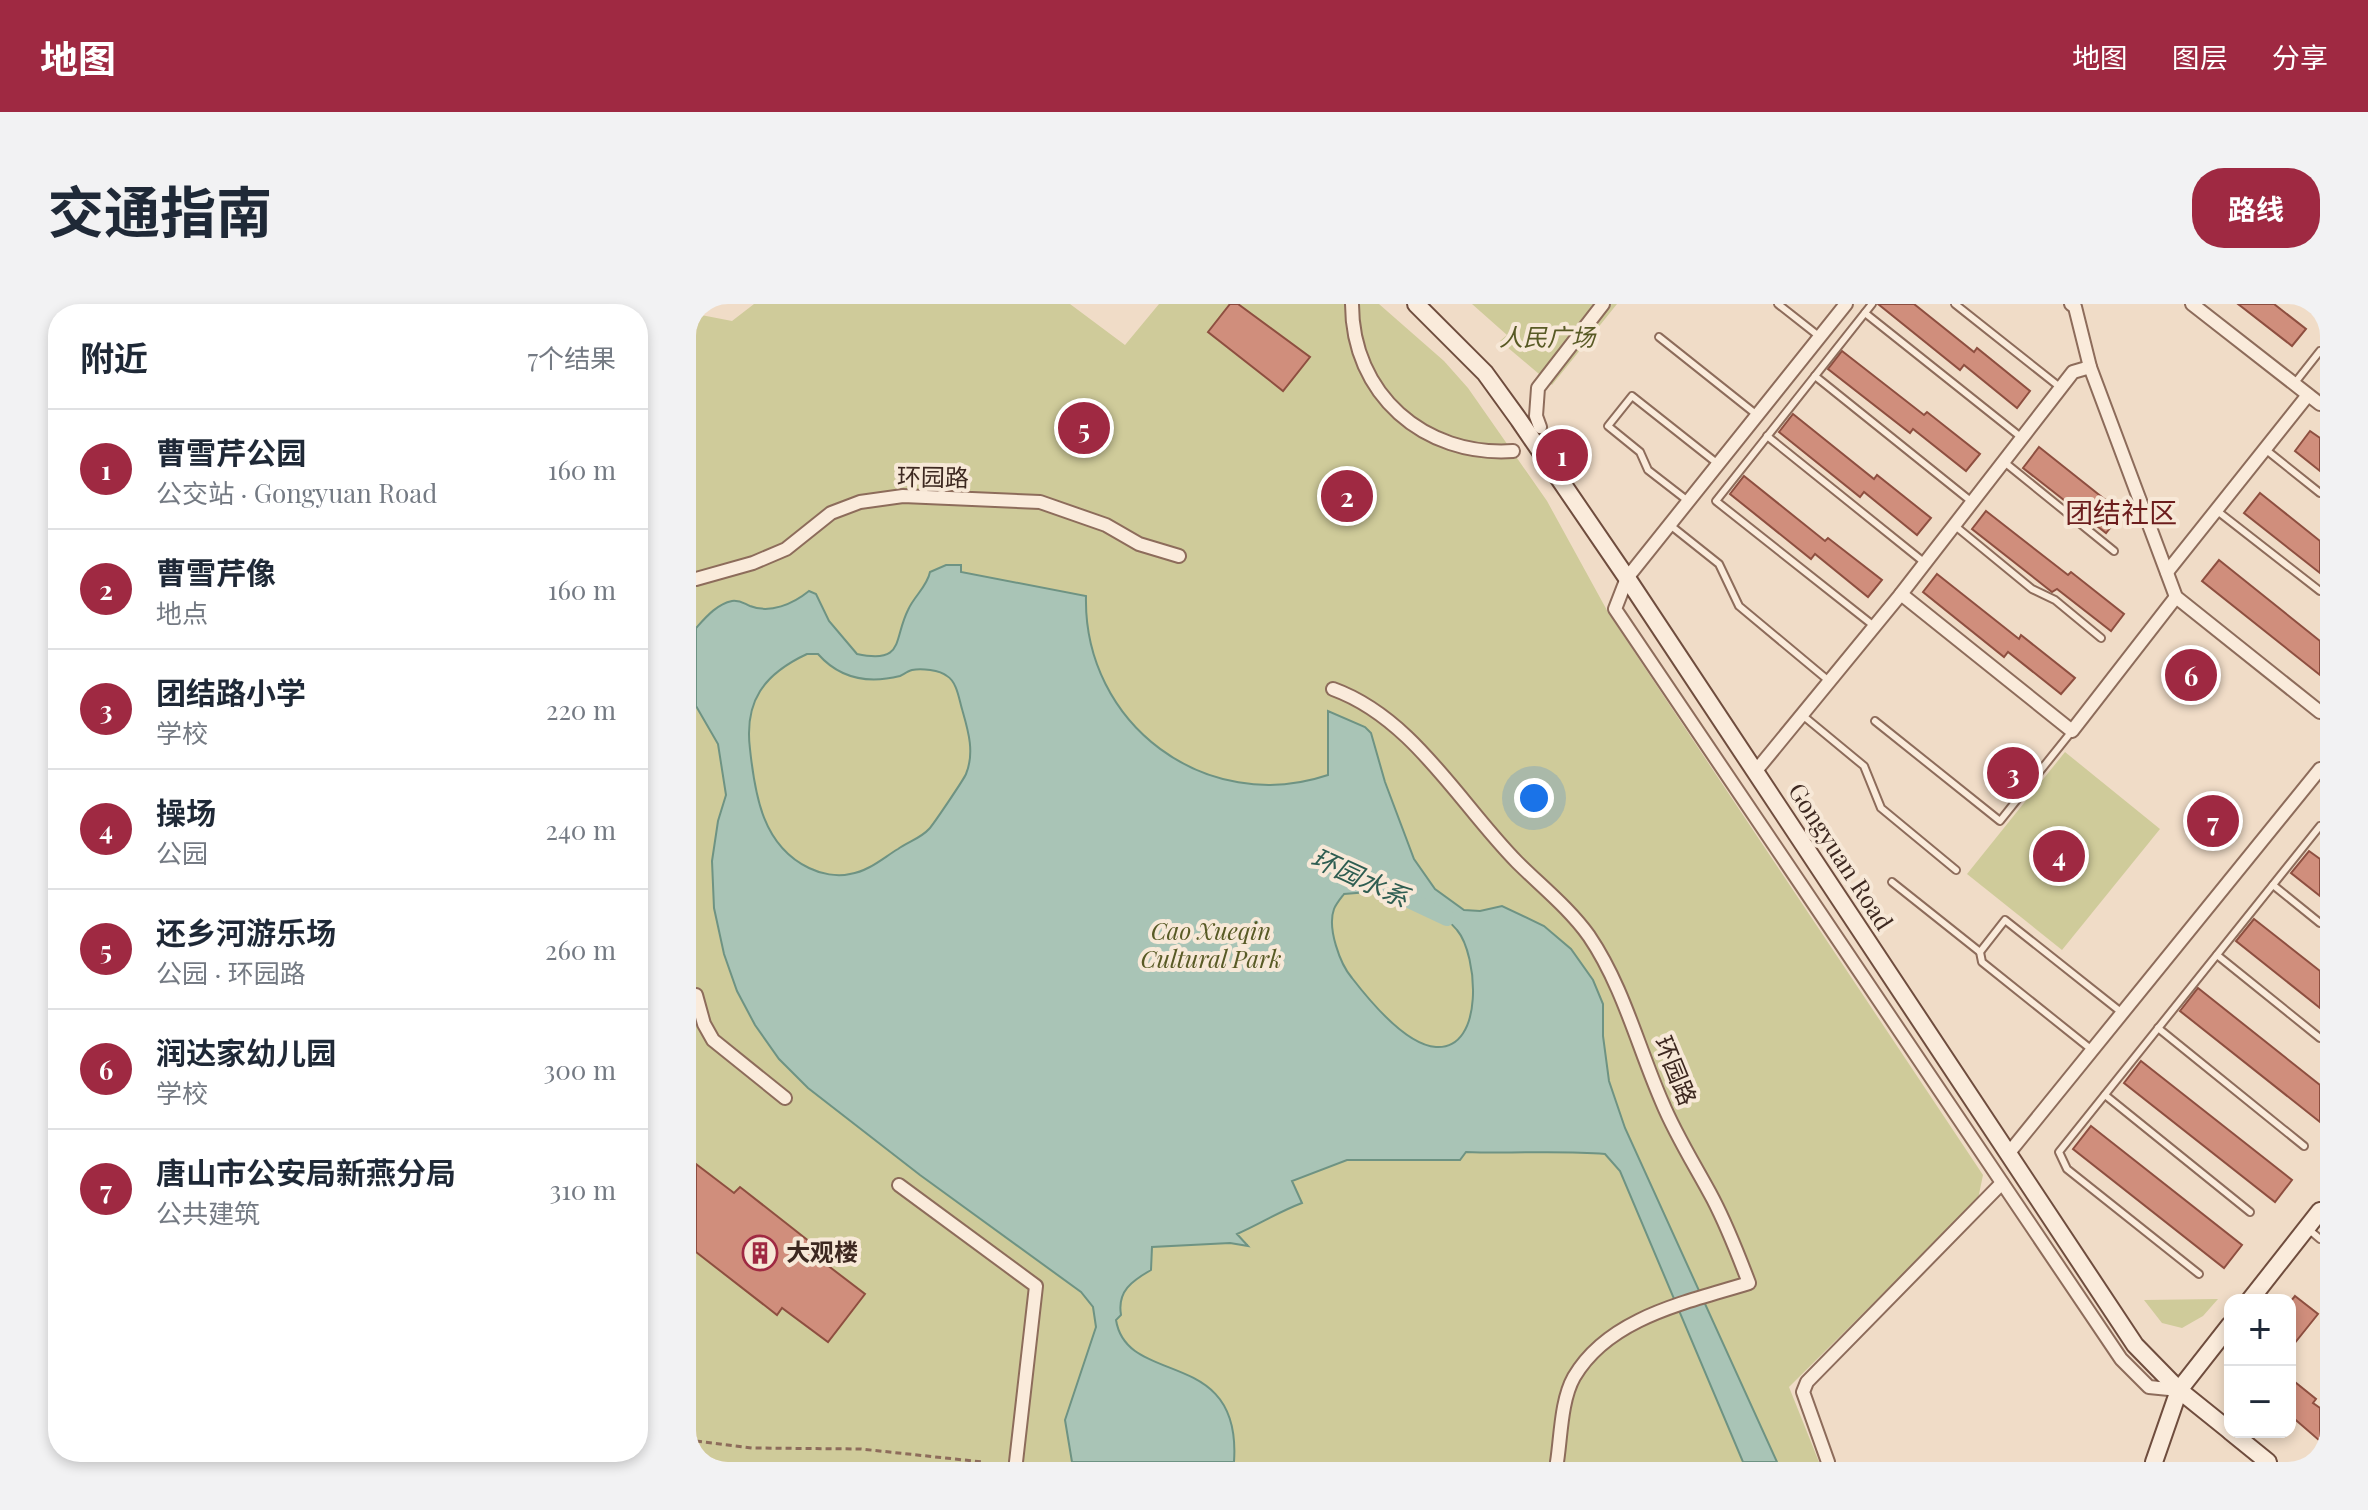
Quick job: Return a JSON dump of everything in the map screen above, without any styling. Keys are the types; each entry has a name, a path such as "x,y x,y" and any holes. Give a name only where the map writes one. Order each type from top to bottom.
{"main road":[{"name":"Gongyuan Road","path":"1416,304 1485,373 1627,578 2135,1345 2179,1390 2224,1427"},
{"path":"2256,1294 2313,1233 2320,1211"},
{"path":"2154,1462 2179,1390 2224,1333"},
{"name":"Gongyuan Road","path":"2238,1438 2268,1462"}],"street":[{"path":"1352,304 1352,327 1359,354 1373,383 1391,407 1436,440 1492,453 1513,451"},
{"path":"1540,427 1536,416 1538,388 1603,304"},
{"path":"1846,304 1627,578 1615,609 2121,1359 2149,1387 2179,1390"},
{"path":"2192,304 2320,404"},
{"path":"2075,305 2090,367 2176,597 2320,712"},
{"path":"1755,772 1901,594 2073,372 2090,367"},
{"path":"2167,572 2308,395"},
{"name":"环园路","path":"696,579 753,563 786,549 831,513 860,502 903,496 1040,502 1106,525 1139,544 1179,556"},
{"path":"1901,594 2072,731 2176,597"},
{"name":"环园路","path":"1333,689 1378,711 1588,934 1624,1004 1663,1104 1725,1223 1749,1283 1657,1312 1597,1347 1573,1379 1557,1462"},
{"path":"2008,1154 2320,769"},
{"path":"696,995 704,1024 713,1040 785,1098"},
{"path":"1828,1462 1803,1392 1807,1382 2002,1183"},
{"path":"899,1185 1036,1286 1016,1462"}],"lane":[{"path":"1778,304 1820,337"},
{"path":"1872,304 1716,501 1874,626"},
{"path":"1955,304 2061,388"},
{"path":"1865,313 2022,438"},
{"path":"1659,337 1757,415"},
{"path":"2294,384 2320,351"},
{"path":"1815,376 1972,502"},
{"path":"1688,502 1648,470 1640,452 1608,426 1632,396 1718,464"},
{"path":"1767,436 1925,563"},
{"path":"2265,449 2320,493"},
{"path":"2003,461 2114,551"},
{"path":"2216,510 2320,591"},
{"path":"1670,525 1719,564 1739,606 1829,681"},
{"path":"1954,525 2032,589 2055,600 2101,638"},
{"path":"1801,714 1864,766 1881,808 1956,870"},
{"path":"1875,721 2000,821 2072,731"},
{"path":"2199,1274 2067,1169 2059,1152 2320,826"},
{"path":"1892,882 1980,952 1982,962 2092,1050"},
{"path":"2273,885 2320,923"},
{"path":"1980,952 2005,920 2122,1013"},
{"path":"2217,955 2320,1038"},
{"path":"2158,1028 2304,1146"},
{"path":"2105,1095 2250,1212"}],"path":[{"path":"696,1441 752,1448 861,1449 983,1462"}],"green space":[{"name":"Cao Xueqin Cultural Park","path":"754,304 1070,304 1125,345 1159,304 1379,304 1444,361 1468,388 1547,501 1609,614 1983,1175 1978,1199 1789,1387 1819,1462 696,1462 696,314 732,321"},
{"name":"人民广场","path":"1472,304 1617,304 1552,385 1500,341 1507,335"},
{"path":"2065,752 2160,829 2062,950 1967,874"},
{"path":"2218,1299 2203,1316 2182,1328 2162,1323 2144,1300"}],"water":[{"path":"946,565 961,565 961,572 1086,596 1091,642 1105,684 1129,720 1160,749 1197,770 1238,782 1282,784 1328,775 1328,711 1365,727 1371,733 1385,782 1414,859 1435,889 1464,910 1480,911 1502,906 1544,926 1571,949 1593,980 1603,1004 1603,1036 1609,1081 1625,1128 1777,1462 1743,1462 1620,1171 1605,1154 1466,1152 1460,1160 1347,1160 1292,1181 1302,1203 1237,1234 1248,1246 1230,1243 1152,1247 1151,1270 1127,1288 1121,1299 1121,1315 1116,1320 1125,1341 1140,1354 1203,1384 1220,1400 1232,1425 1234,1462 1072,1462 1065,1420 1096,1327 1093,1307 1081,1292 920,1175 808,1088 779,1059 755,1025 737,991 724,954 714,908 712,861 718,821 726,795 718,744 696,706 696,628 721,605 732,601 758,608 773,608 789,604 809,591 816,594 829,621 857,654 883,656 895,647 908,610 930,572","holes":["807,654 818,654 845,674 866,679 900,676 916,669 944,674 955,686 968,733 970,758 966,774 929,829 870,867 850,874 824,873 809,868 781,847 764,818 755,784 749,732 754,703 768,680","1369,892 1405,899 1428,908 1449,922 1464,942 1473,979 1473,999 1463,1034 1452,1044 1436,1047 1424,1044 1401,1030 1368,998 1343,964 1333,935 1334,909 1344,894"]}],"building":[{"path":"1230,304 1238,304 1310,357 1283,391 1208,332"},
{"path":"1878,304 1914,304 1974,352 1977,348 2030,391 2017,408 1964,365 1960,370"},
{"path":"2238,304 2274,304 2306,329 2292,346"},
{"path":"1842,351 1980,454 1966,471 1913,429 1910,433 1828,369"},
{"path":"1793,414 1874,479 1877,475 1931,518 1917,535 1864,492 1860,497 1779,432"},
{"path":"2310,431 2320,438 2320,471 2295,451"},
{"path":"2039,447 2122,513 2106,533 2023,468"},
{"path":"1744,476 1825,541 1828,538 1882,580 1868,597 1815,554 1811,559 1730,494"},
{"path":"2260,493 2320,541 2320,573 2244,513"},
{"path":"1986,511 2124,614 2111,631 2057,589 2052,592 1972,529"},
{"path":"2219,560 2320,641 2320,675 2202,581"},
{"path":"1937,574 2019,639 2021,635 2075,678 2061,694 2008,652 2004,657 1923,592"},
{"path":"2309,851 2320,859 2320,896 2291,873"},
{"path":"2254,919 2320,971 2320,1008 2236,941"},
{"path":"2198,988 2320,1085 2320,1122 2180,1011"},
{"path":"2141,1061 2292,1180 2275,1202 2124,1083"},
{"path":"2091,1126 2242,1245 2224,1268 2073,1149"},
{"name":"大观楼","path":"696,1164 734,1193 740,1187 824,1253 818,1258 865,1294 828,1342 782,1308 777,1315 696,1252"},
{"path":"2296,1297 2318,1314 2296,1342"},
{"path":"2296,1383 2316,1399 2313,1403 2320,1408 2320,1441 2296,1420"}],"waterway":[{"name":"环园水系","path":"1381,887 1447,918"}],"place":[{"name":"还乡河游乐场","path":"1084,428"},
{"name":"曹雪芹公园","path":"1562,455"},
{"name":"曹雪芹像","path":"1347,496"},
{"name":"润达家幼儿园","path":"2191,675"},
{"name":"团结路小学","path":"2013,773"},
{"name":"唐山市公安局新燕分局","path":"2213,821"},
{"name":"操场","path":"2059,856"},
{"name":"大观楼","path":"760,1253"}],"district":[{"name":"团结社区","path":"2121,513"}]}
